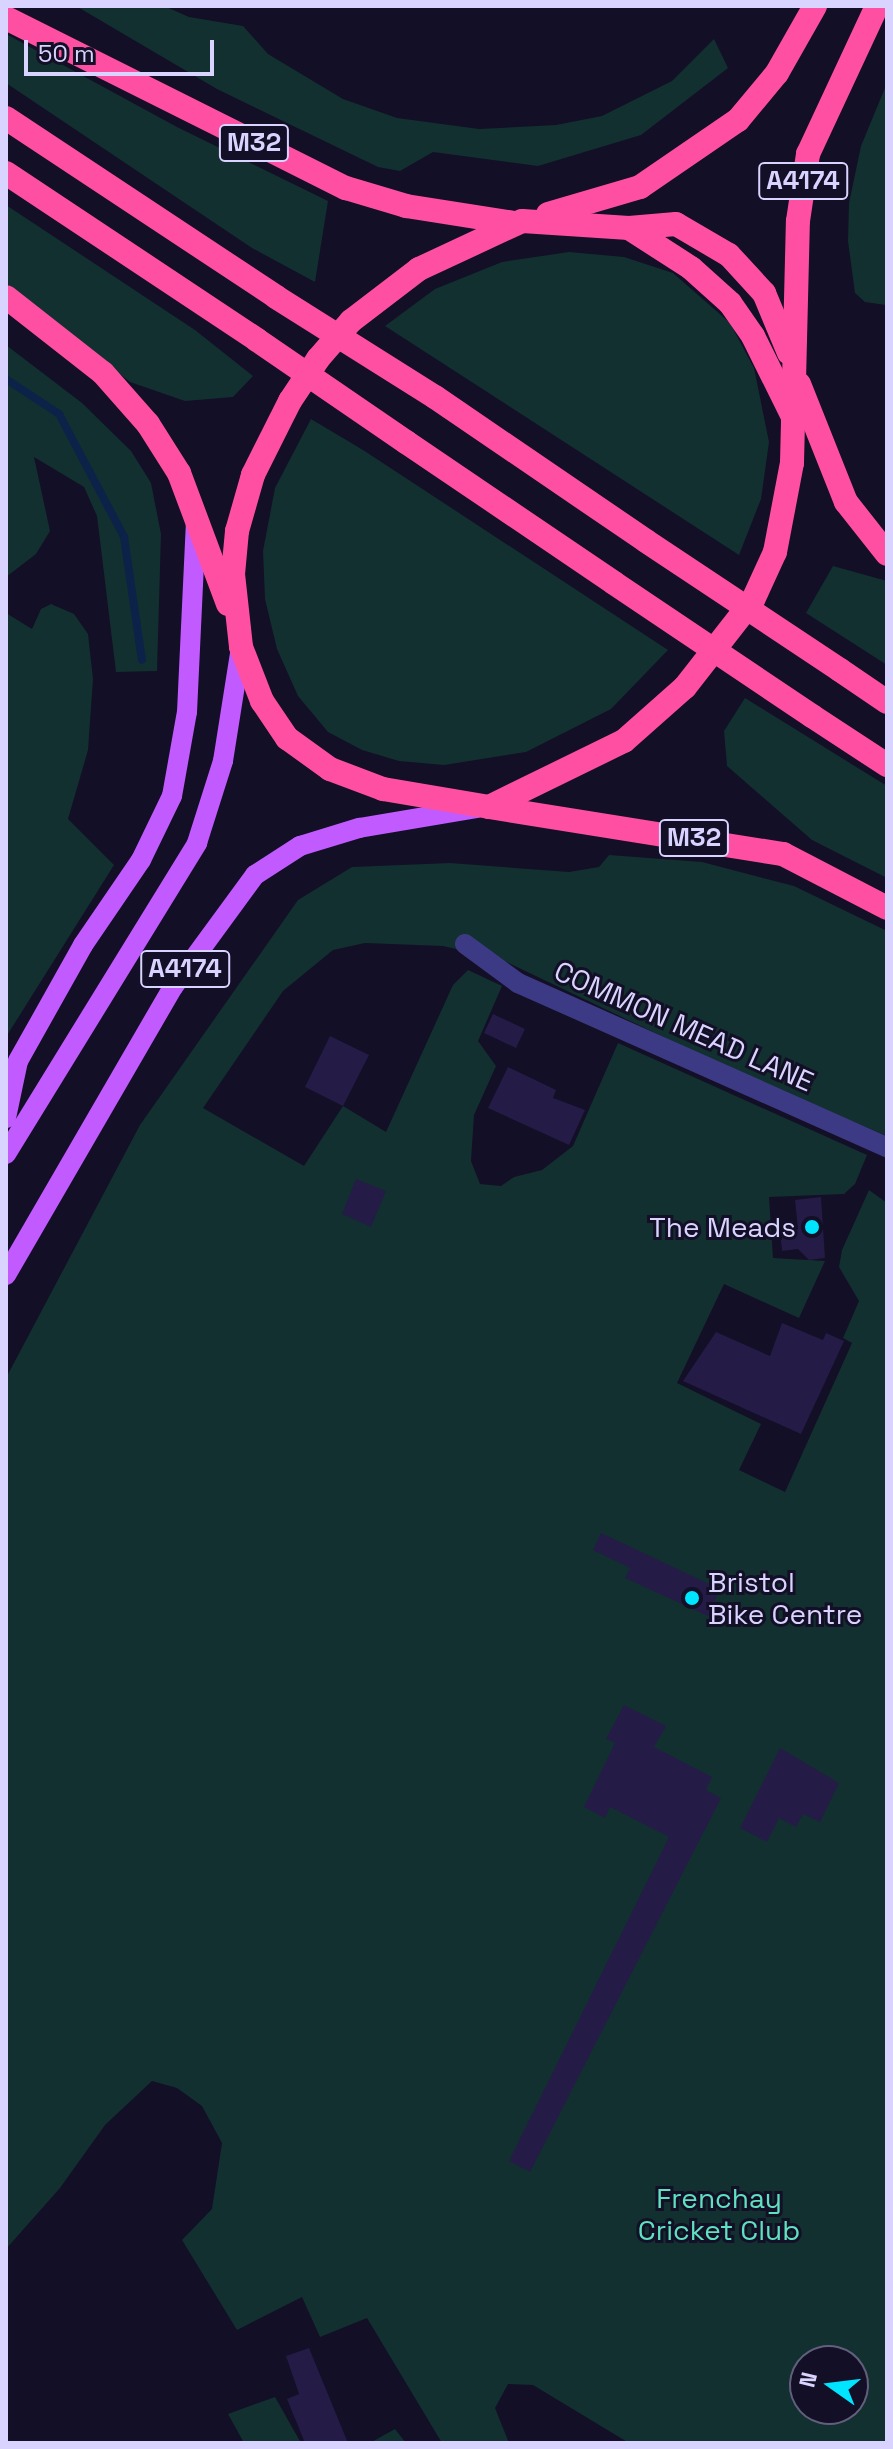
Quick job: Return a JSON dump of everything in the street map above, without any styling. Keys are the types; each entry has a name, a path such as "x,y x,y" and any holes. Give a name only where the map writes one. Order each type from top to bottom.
{"highway":[{"path":"239,638 237,531 253,475 297,390 351,321 381,295 419,269 520,222 640,187 698,151 738,120 777,73 815,6"},
{"name":"A4174","path":"793,417 798,221 808,154 877,6"},
{"name":"M32","path":"6,18 346,188 406,206 520,222"},
{"path":"6,118 276,297 435,397 887,702"},
{"path":"6,173 887,765"},
{"path":"520,222 629,228 676,224 729,255 764,293 846,502 887,554"},
{"path":"6,297 103,373 148,424 179,473 262,701 287,738 330,769 383,789 485,807 624,741 685,687 753,600 775,552 789,496 793,417 760,348 730,303 691,268 629,228"},
{"name":"M32","path":"485,807 783,854 887,908"}],"main road":[{"path":"6,1118 18,1061 83,945 141,860 172,796 187,712 196,522"},
{"name":"A4174","path":"6,1154 197,843 223,761 239,638"},
{"name":"A4174","path":"6,1275 173,987 255,875 300,846 345,833 485,807"}],"street":[{"name":"COMMON MEAD LANE","path":"465,944 518,983 887,1147"}],"green space":[{"path":"76,6 164,6 189,17 243,26 268,54 343,99 397,118 479,129 556,125 602,116 672,81 714,39 728,68 641,135 538,166 433,152 400,171 378,167 217,89"},
{"path":"6,34 177,127 328,201 315,282 252,248 6,83"},
{"path":"887,83 886,305 865,302 855,293 848,241 849,203 861,146"},
{"path":"6,205 195,330 253,376 233,397 185,401 130,382 6,283"},
{"path":"569,252 624,257 673,273 730,323 754,368 769,442 761,499 739,555 385,326 435,289 502,262"},
{"path":"6,345 82,403 131,451 151,483 161,534 157,671 116,672 97,516 84,487 34,457 50,531 36,554 6,577"},
{"path":"311,419 668,650 611,709 526,752 444,765 399,761 362,750 328,732 298,696 277,649 265,599 263,551 275,488"},
{"path":"833,566 887,581 887,665 806,613"},
{"path":"51,604 74,614 88,634 93,679 88,750 68,819 114,865 6,1037 6,613 32,629 41,609"},
{"path":"745,698 887,786 887,878 812,840 727,766 724,731"},
{"name":"Frenchay Cricket Club","path":"609,855 702,862 794,886 887,931 887,1136 733,1070 500,959 443,946 365,943 333,950 283,991 203,1108 304,1166 343,1106 386,1132 453,985 468,970 502,986 478,1041 496,1066 474,1115 471,1161 480,1184 501,1186 514,1177 542,1170 573,1146 618,1043 867,1155 855,1184 844,1194 769,1197 773,1258 825,1261 799,1318 724,1284 677,1383 761,1424 739,1470 785,1492 852,1343 843,1338 859,1301 839,1267 842,1250 869,1190 887,1203 887,2443 629,2443 533,2385 508,2384 495,2408 509,2443 442,2443 367,2318 320,2337 302,2297 237,2330 182,2240 212,2209 222,2143 202,2106 177,2088 152,2081 105,2125 60,2188 6,2249 6,1378 140,1125 298,900 352,867 450,863 569,872 599,867"},
{"path":"275,2397 301,2443 244,2443 228,2414"},
{"path":"395,2429 406,2443 370,2443 377,2439"}],"building":[{"path":"493,1014 525,1029 516,1048 484,1033"},
{"path":"330,1036 369,1055 343,1106 305,1087"},
{"path":"508,1067 556,1090 553,1098 585,1110 569,1145 488,1108"},
{"path":"356,1179 386,1191 371,1227 342,1214"},
{"name":"The Meads","path":"821,1197 825,1258 809,1260 798,1249 782,1251 780,1231 798,1229 795,1200"},
{"path":"782,1323 823,1340 826,1333 844,1341 801,1434 683,1381 716,1332 770,1356"},
{"path":"601,1533 720,1589 708,1616 625,1578 630,1568 593,1550"},
{"path":"624,1705 666,1726 654,1747 712,1777 706,1790 721,1798 530,2172 509,2161 669,1837 610,1807 605,1818 584,1807 615,1743 606,1739"},
{"path":"780,1748 839,1783 820,1822 803,1814 796,1827 779,1818 767,1842 740,1828"},
{"path":"309,2348 348,2443 305,2443 287,2399 299,2394 286,2356"}],"waterway":[{"path":"6,379 59,414 124,537 142,660"}],"place":[{"name":"The Meads","path":"812,1227"},
{"name":"Bristol Bike Centre","path":"692,1598"}]}
